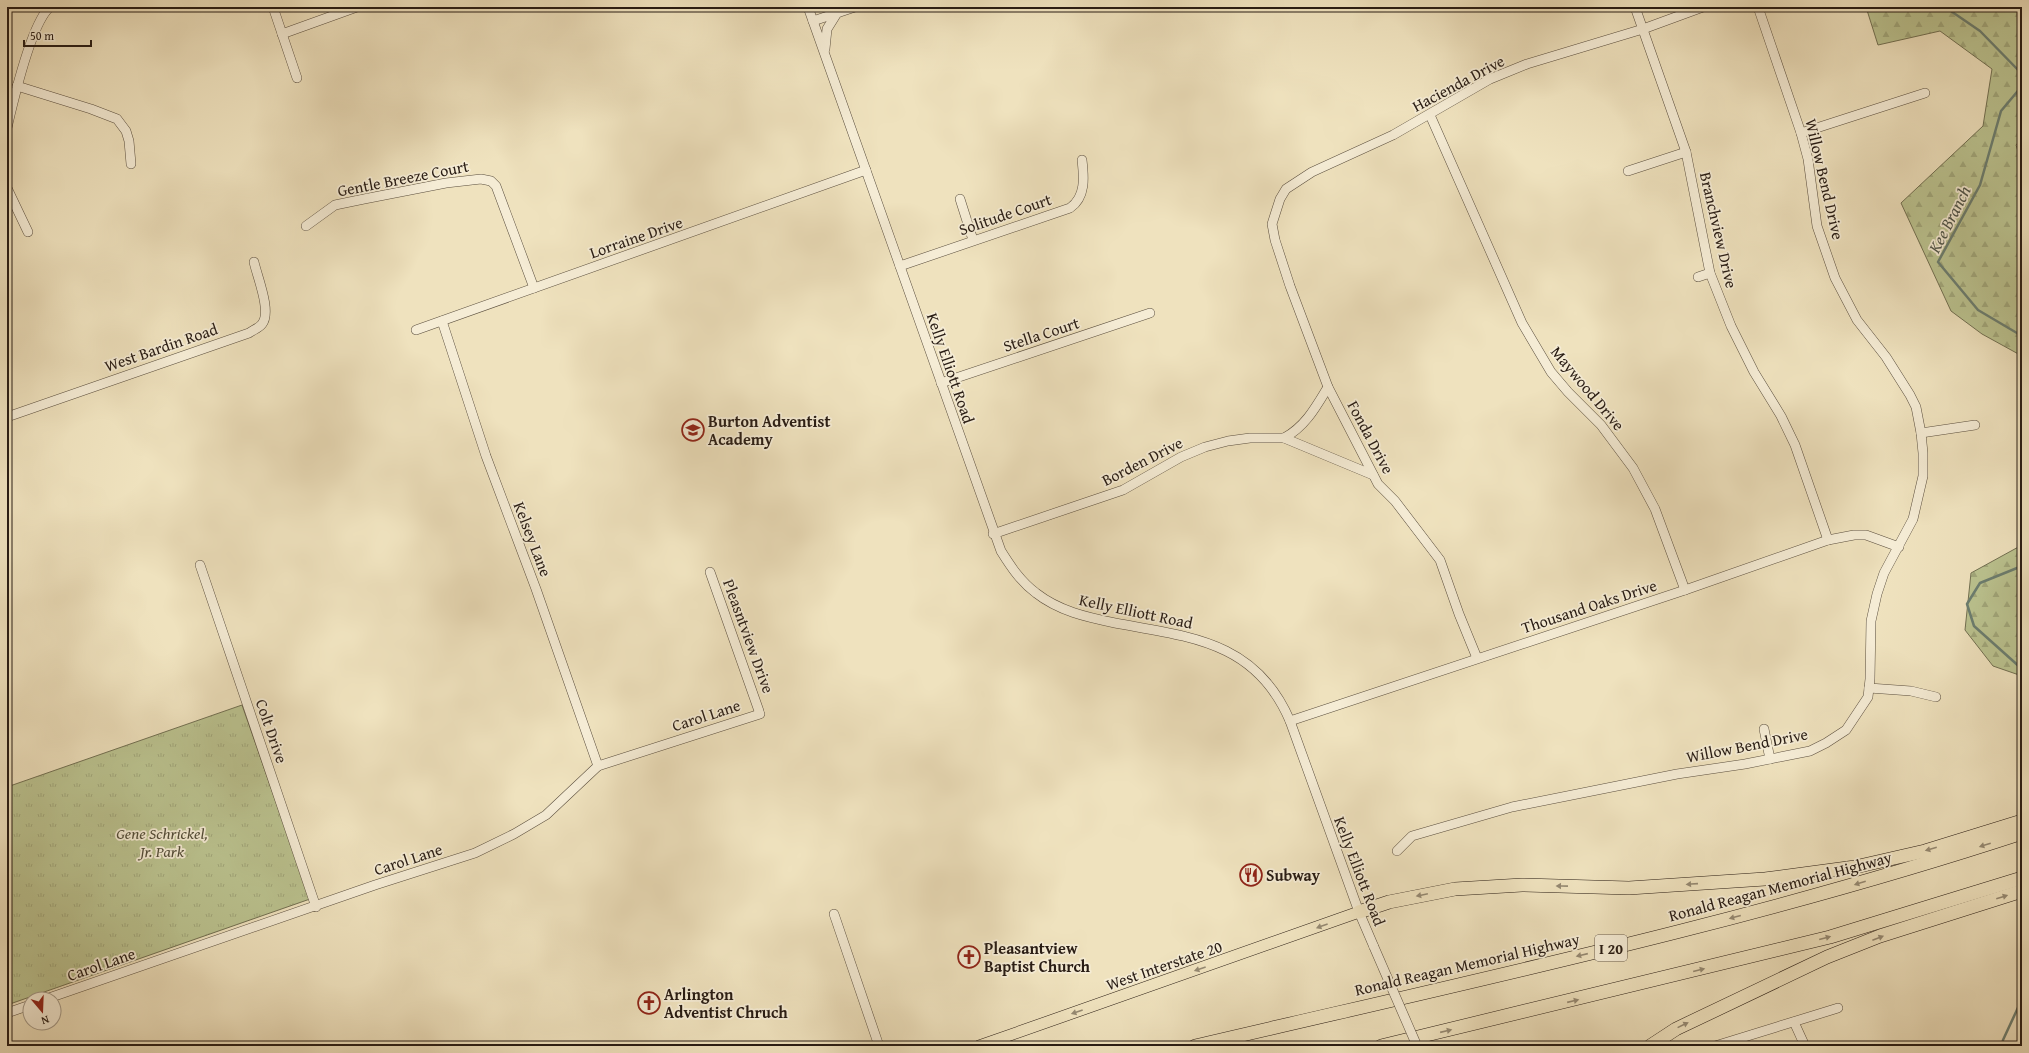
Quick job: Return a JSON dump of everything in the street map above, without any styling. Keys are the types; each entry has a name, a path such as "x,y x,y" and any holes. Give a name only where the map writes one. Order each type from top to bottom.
{"highway":[{"path":"1359,912 1389,902 1455,889 1522,885 1629,888 1765,879 1855,867 1925,851 2022,821"},
{"name":"Ronald Reagan Memorial Highway","path":"1195,1046 1685,931 1829,893 2022,834"},
{"path":"1381,1046 1830,937 2022,878"},
{"path":"1650,1046 1676,1029 1827,958 1880,936 2022,891"}],"main road":[{"name":"West Interstate 20","path":"979,1046 1359,912"}],"street":[{"path":"7,128 17,86 40,18 50,7"},
{"path":"273,7 297,78"},
{"path":"282,34 357,7"},
{"name":"Kelly Elliott Road","path":"808,7 1001,552 1016,573 1036,593 1049,602 1069,612 1085,617 1184,636 1218,647 1235,654 1249,665 1269,685 1284,707 1290,721 1359,912 1417,1046"},
{"path":"813,21 855,7"},
{"name":"Branchview Drive","path":"1636,7 1686,152 1710,273 1722,305 1754,372 1781,416 1795,445 1828,540"},
{"name":"Hacienda Drive","path":"1276,214 1280,199 1286,189 1307,175 1393,136 1490,79 1527,64 1643,29 1702,7"},
{"name":"Willow Bend Drive","path":"1397,851 1412,836 1512,808 1677,774 1810,751 1826,744 1846,730 1868,697 1871,621 1876,594 1884,573 1913,519 1919,499 1923,476 1921,433 1916,408 1910,395 1886,357 1857,320 1835,278 1817,226 1808,159 1801,133 1758,7"},
{"path":"825,53 827,29 838,13"},
{"path":"17,86 91,109 117,119 126,131 129,141 131,164"},
{"path":"1801,133 1925,93"},
{"name":"Maywood Drive","path":"1430,115 1522,323 1551,372 1568,392 1601,425 1633,468 1655,509 1685,590"},
{"path":"1628,170 1686,152"},
{"name":"Solitude Court","path":"900,266 1070,208 1076,204 1082,189 1084,178 1082,160"},
{"name":"Lorraine Drive","path":"416,330 866,170"},
{"name":"Gentle Breeze Court","path":"306,226 334,205 446,182 481,179 486,180 496,186 534,288"},
{"path":"8,191 28,232"},
{"path":"960,199 973,240"},
{"name":"Fonda Drive","path":"1276,214 1272,224 1275,240 1290,286 1328,387 1378,484 1396,501 1440,560 1459,614 1477,658"},
{"name":"West Bardin Road","path":"7,417 249,333 260,327 266,316 265,304 254,262"},
{"path":"1698,277 1710,273"},
{"name":"Stella Court","path":"941,383 1150,313"},
{"name":"Kelsey Lane","path":"442,321 486,456 536,589 598,766"},
{"path":"1284,438 1294,433 1312,413 1328,387"},
{"path":"1921,433 1975,425"},
{"name":"Borden Drive","path":"994,534 1123,490 1181,457 1205,447 1250,438 1284,438 1373,474"},
{"name":"Thousand Oaks Drive","path":"1290,721 1685,590 1828,540 1854,535 1866,535 1898,547"},
{"name":"Colt Drive","path":"200,565 316,906"},
{"name":"Pleasntview Drive","path":"710,572 760,713"},
{"path":"1869,688 1911,691 1936,697"},
{"name":"Carol Lane","path":"62,993 475,853 514,834 546,815 598,766 760,713"},
{"path":"1764,730 1770,759"},
{"path":"834,914 879,1046"},
{"path":"7,1013 22,1008"},
{"path":"1715,1046 1838,1008"},
{"path":"1794,1022 1806,1046"}],"green space":[{"path":"1866,7 2022,7 2022,138 2016,145 2022,164 2022,356 1982,334 1951,311 1901,203 1983,126 1992,69 1940,31 1878,45"},
{"path":"2022,545 2022,676 1993,666 1965,630 1971,573"},
{"name":"Gene Schrickel, Jr. Park","path":"242,705 310,899 47,991 22,991 22,1000 7,1005 7,787"}],"waterway":[{"name":"Kee Branch","path":"1945,7 1980,31 2022,74"},
{"name":"Kee Branch","path":"2022,86 2001,111 1980,185 1938,262 1978,310 2022,336"},
{"name":"Kee Branch","path":"2022,566 1980,583 1967,604 1974,626 2022,669"},
{"name":"Kee Branch","path":"2002,1046 2003,1040 2022,999"}],"place":[{"name":"Burton Adventist Academy","path":"693,430"},
{"name":"Subway","path":"1251,875"},
{"name":"Pleasantview Baptist Church","path":"969,957"},
{"name":"Arlington Adventist Chruch","path":"649,1003"}]}
